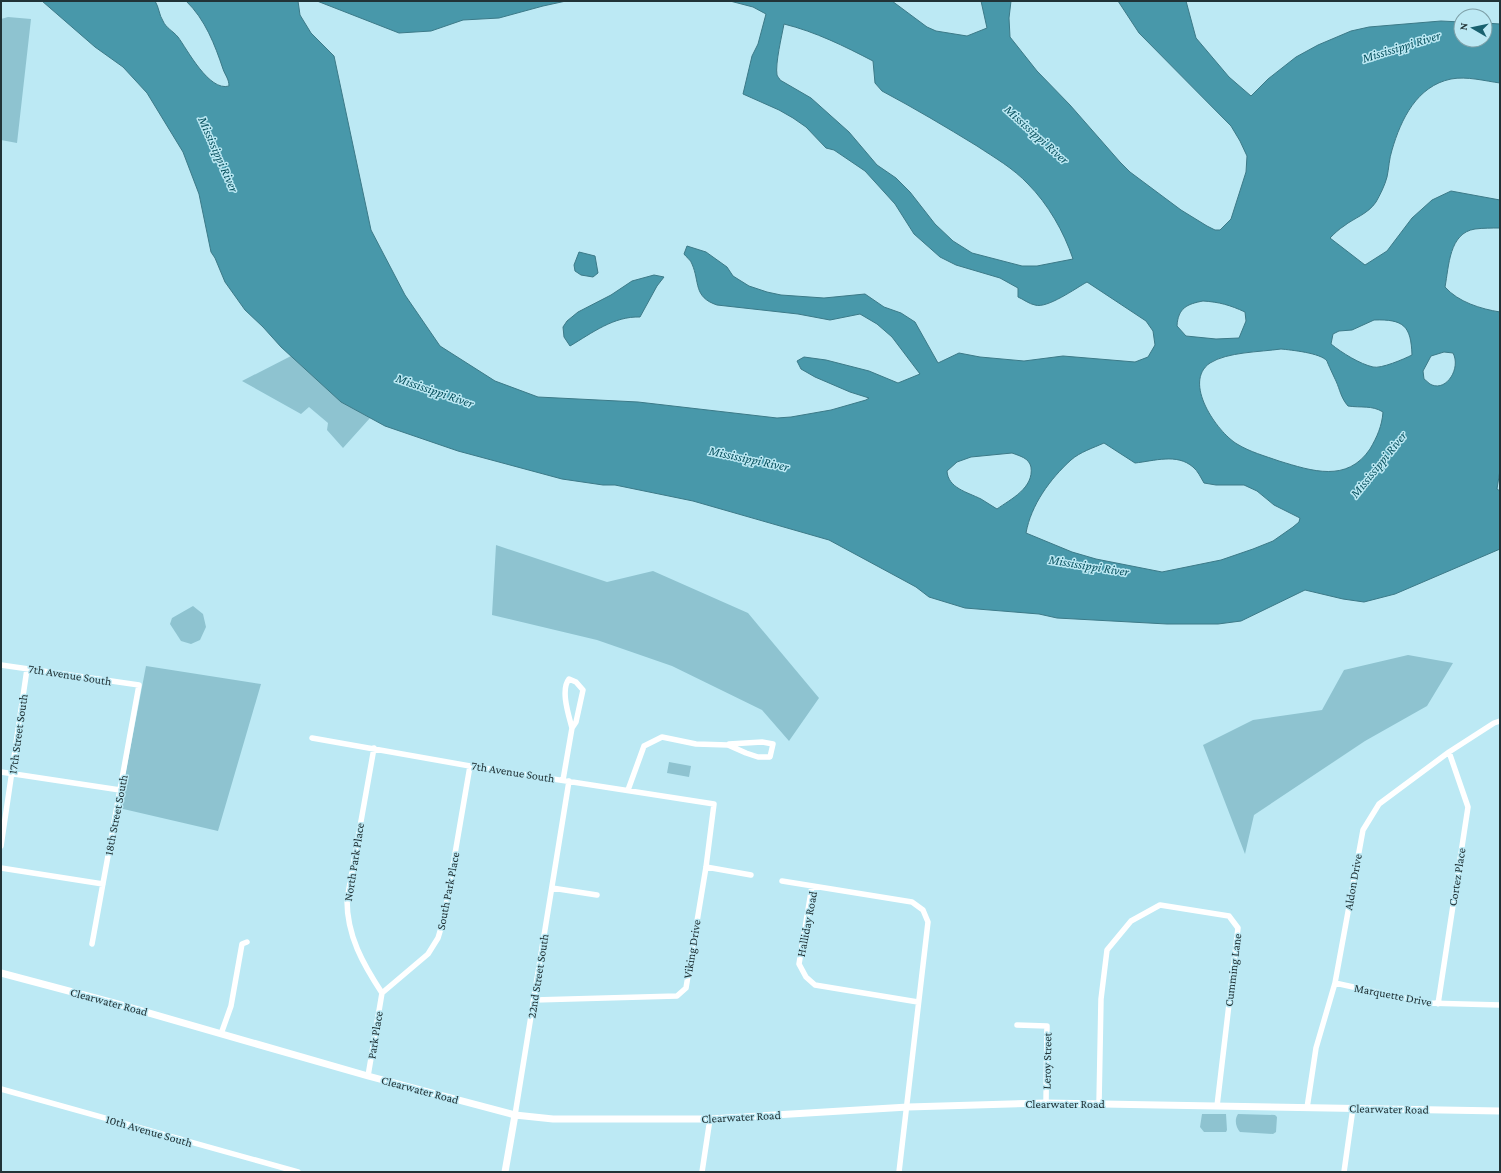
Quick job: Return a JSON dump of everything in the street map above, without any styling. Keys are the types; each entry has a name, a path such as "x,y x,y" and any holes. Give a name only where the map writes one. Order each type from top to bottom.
{"street":[{"name":"7th Avenue South","path":"1,665 139,686"},
{"name":"17th Street South","path":"1,846 27,669"},
{"path":"569,679 576,682 583,690 576,722 572,728 565,697 566,684 569,679"},
{"name":"18th Street South","path":"92,944 139,686"},
{"name":"Aldon Drive","path":"1307,1108 1316,1048 1335,983 1363,830 1379,804 1449,752 1494,723 1500,721"},
{"name":"22nd Street South","path":"505,1172 552,888 572,728"},
{"path":"628,790 644,746 662,737 696,744 728,745 762,742 773,744 770,757 758,757 728,745"},
{"name":"7th Avenue South","path":"312,738 470,766 714,804"},
{"name":"North Park Place","path":"374,748 347,900 347,915 353,942 359,956 382,993"},
{"name":"Cortez Place","path":"1438,1004 1468,806 1449,752"},
{"name":"South Park Place","path":"382,993 428,954 438,938 445,912 470,766"},
{"path":"1,772 120,790"},
{"name":"Viking Drive","path":"534,1000 677,996 686,988 706,866 714,804"},
{"path":"706,866 751,875"},
{"path":"1,868 103,884"},
{"path":"782,881 812,886"},
{"name":"Halliday Road","path":"900,1172 928,922 923,910 912,902 812,886 799,964 806,977 816,985 918,1002"},
{"path":"552,888 597,895"},
{"name":"Cumming Lane","path":"1099,1104 1101,999 1107,950 1131,921 1160,905 1229,916 1238,928 1217,1106"},
{"path":"221,1034 231,1006 242,944 247,942"},
{"name":"Clearwater Road","path":"1,973 114,1003 368,1076 515,1115 553,1119 710,1119 908,1107 1046,1103 1500,1111"},
{"name":"Marquette Drive","path":"1335,983 1426,1003 1500,1005"},
{"name":"Park Place","path":"368,1076 382,993"},
{"name":"Leroy Street","path":"1017,1025 1048,1026 1046,1103"},
{"name":"10th Avenue South","path":"1,1089 298,1172"},
{"path":"1344,1172 1353,1108"},
{"path":"702,1172 710,1119"}],"shaded area":[{"path":"8,17 31,19 17,143 1,140 1,19"},
{"path":"291,356 341,402 370,418 343,448 327,430 328,423 309,407 301,414 242,381"},
{"path":"496,545 607,582 653,571 748,613 819,698 789,741 762,710 672,666 597,640 492,615"},
{"path":"193,606 203,614 206,627 200,640 191,644 181,641 170,624 172,618"},
{"path":"1408,655 1453,663 1427,706 1365,741 1254,815 1245,854 1203,745 1253,720 1322,710 1344,670"},
{"path":"146,666 261,684 218,831 119,808"},
{"path":"669,762 691,766 689,777 667,773"},
{"path":"1202,1114 1226,1114 1226,1132 1204,1132 1200,1127"},
{"path":"1238,1114 1275,1115 1277,1117 1276,1132 1273,1134 1240,1132 1236,1123"}],"water":[{"name":"Mississippi River","path":"42,1 155,1 166,26 178,37 199,68 214,83 221,86 229,86 228,79 204,24 186,1 298,1 300,15 311,33 334,56 371,230 405,295 440,346 495,381 538,397 638,402 777,418 831,410 869,398 850,392 815,377 801,369 797,361 804,357 826,360 869,371 898,383 920,374 892,337 877,324 860,314 830,320 798,314 717,305 709,302 704,298 698,288 690,260 684,254 687,246 706,252 727,267 733,276 749,286 767,292 781,295 824,298 865,294 884,307 901,313 915,322 938,363 959,353 980,357 1024,361 1063,356 1135,362 1148,357 1155,345 1153,331 1146,321 1087,282 1054,301 1047,304 1035,305 1018,297 1018,288 1000,278 956,265 940,257 914,234 895,204 865,171 834,150 826,148 806,127 793,118 743,94 752,56 758,44 766,14 753,7 730,1 892,1 927,27 936,31 967,36 987,28 981,1 1011,1 1009,18 1010,37 1037,71 1070,105 1130,172 1181,210 1215,230 1220,230 1231,219 1246,172 1247,156 1231,126 1139,33 1118,1 1186,1 1196,38 1229,77 1251,96 1268,79 1296,57 1318,45 1351,31 1369,27 1441,21 1453,22 1453,48 1493,48 1493,24 1500,24 1500,83 1470,78 1457,78 1439,83 1420,96 1412,106 1400,127 1391,153 1388,174 1376,202 1369,210 1342,227 1330,238 1365,265 1387,251 1412,218 1432,200 1451,191 1500,200 1500,228 1475,229 1466,232 1460,237 1455,244 1449,260 1445,287 1463,301 1485,309 1500,312 1500,470 1497,489 1500,491 1500,549 1395,594 1364,602 1343,599 1305,590 1241,621 1218,624 1167,624 1057,618 1039,614 965,608 929,597 916,587 829,540 693,501 615,485 603,485 562,479 458,451 385,426 341,402 281,347 245,310 225,282 211,252 199,194 183,152 147,93 123,67 95,47","holes":["784,24 819,35 873,61 875,83 882,91 977,146 1016,173 1049,209 1065,239 1073,259 1037,266 1022,266 972,253 953,241 935,224 910,192 896,178 877,165 849,132 811,98 780,80 777,75 777,64","1203,301 1214,302 1245,312 1246,321 1239,338 1216,339 1186,336 1177,326 1179,315 1188,305","1374,320 1399,323 1404,326 1410,337 1412,355 1381,367 1368,366 1351,358 1331,344 1333,334 1339,331 1352,330","1281,349 1306,352 1324,358 1327,361 1342,397 1348,406 1371,408 1383,412 1382,422 1370,449 1361,460 1351,467 1328,472 1316,471 1258,454 1237,444 1229,438 1212,418 1201,394 1200,382 1202,371 1210,363 1217,359 1244,353","1444,352 1453,353 1455,359 1454,371 1451,377 1443,385 1432,385 1424,379 1423,371 1431,356","1104,443 1135,463 1165,459 1180,460 1195,469 1204,483 1216,485 1244,485 1257,491 1274,505 1300,518 1299,522 1273,541 1253,549 1221,560 1162,572 1096,559 1072,552 1026,533 1032,512 1042,493 1056,475 1063,467 1082,452","1012,453 1024,458 1030,464 1031,474 1029,481 1015,497 997,509 981,499 959,489 948,477 947,471 957,462 971,457"]},
{"path":"317,1 566,1 499,18 463,20 431,31 399,33"},
{"path":"579,252 595,256 598,273 593,277 581,275 575,271 574,265"},
{"path":"654,275 664,277 657,286 640,317 630,317 612,322 570,346 564,337 563,327 567,321 578,312 611,295 632,281"}]}
